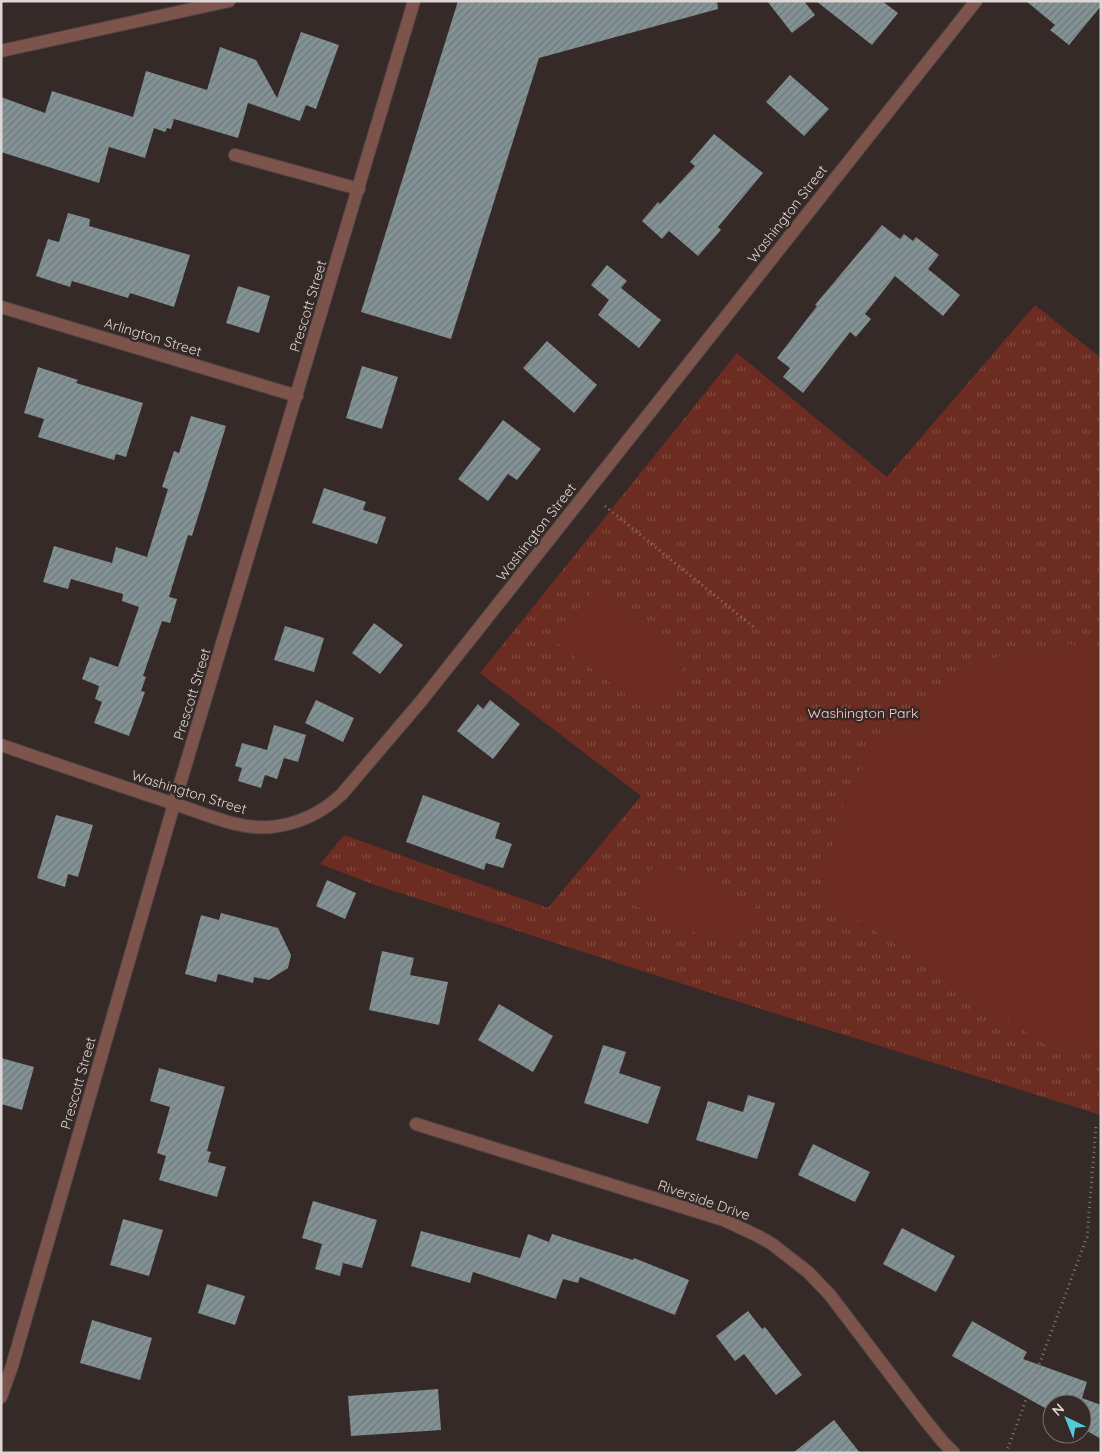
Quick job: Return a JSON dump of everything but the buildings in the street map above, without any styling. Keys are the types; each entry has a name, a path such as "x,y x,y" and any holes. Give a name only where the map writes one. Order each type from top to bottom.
{"street":[{"path":"1,51 229,1"},
{"name":"Prescott Street","path":"1,1397 12,1366 174,804 414,1"},
{"name":"Washington Street","path":"1,744 133,791 234,824 261,827 279,826 297,822 329,806 342,794 422,700 968,4"},
{"path":"235,155 359,189"},
{"name":"Arlington Street","path":"1,307 297,396"},
{"name":"Riverside Drive","path":"416,1124 724,1220 772,1244 808,1272 830,1296 925,1420 954,1453"}],"path":[{"path":"587,492 756,629"},
{"path":"1006,1453 1087,1237 1096,1127 1101,1128"}],"green space":[{"name":"Washington Park","path":"1035,305 1101,358 1101,1115 758,1008 375,885 320,864 344,835 548,908 641,796 480,673 737,353 887,477"},
{"path":"598,584 692,656 649,712 554,641"},
{"path":"1066,644 1101,646 1101,1045 1059,1054 822,895 836,828 843,806 869,755 907,710 929,692 954,676 980,663 1014,652"},
{"path":"656,859 757,905 735,951 635,905"}]}
